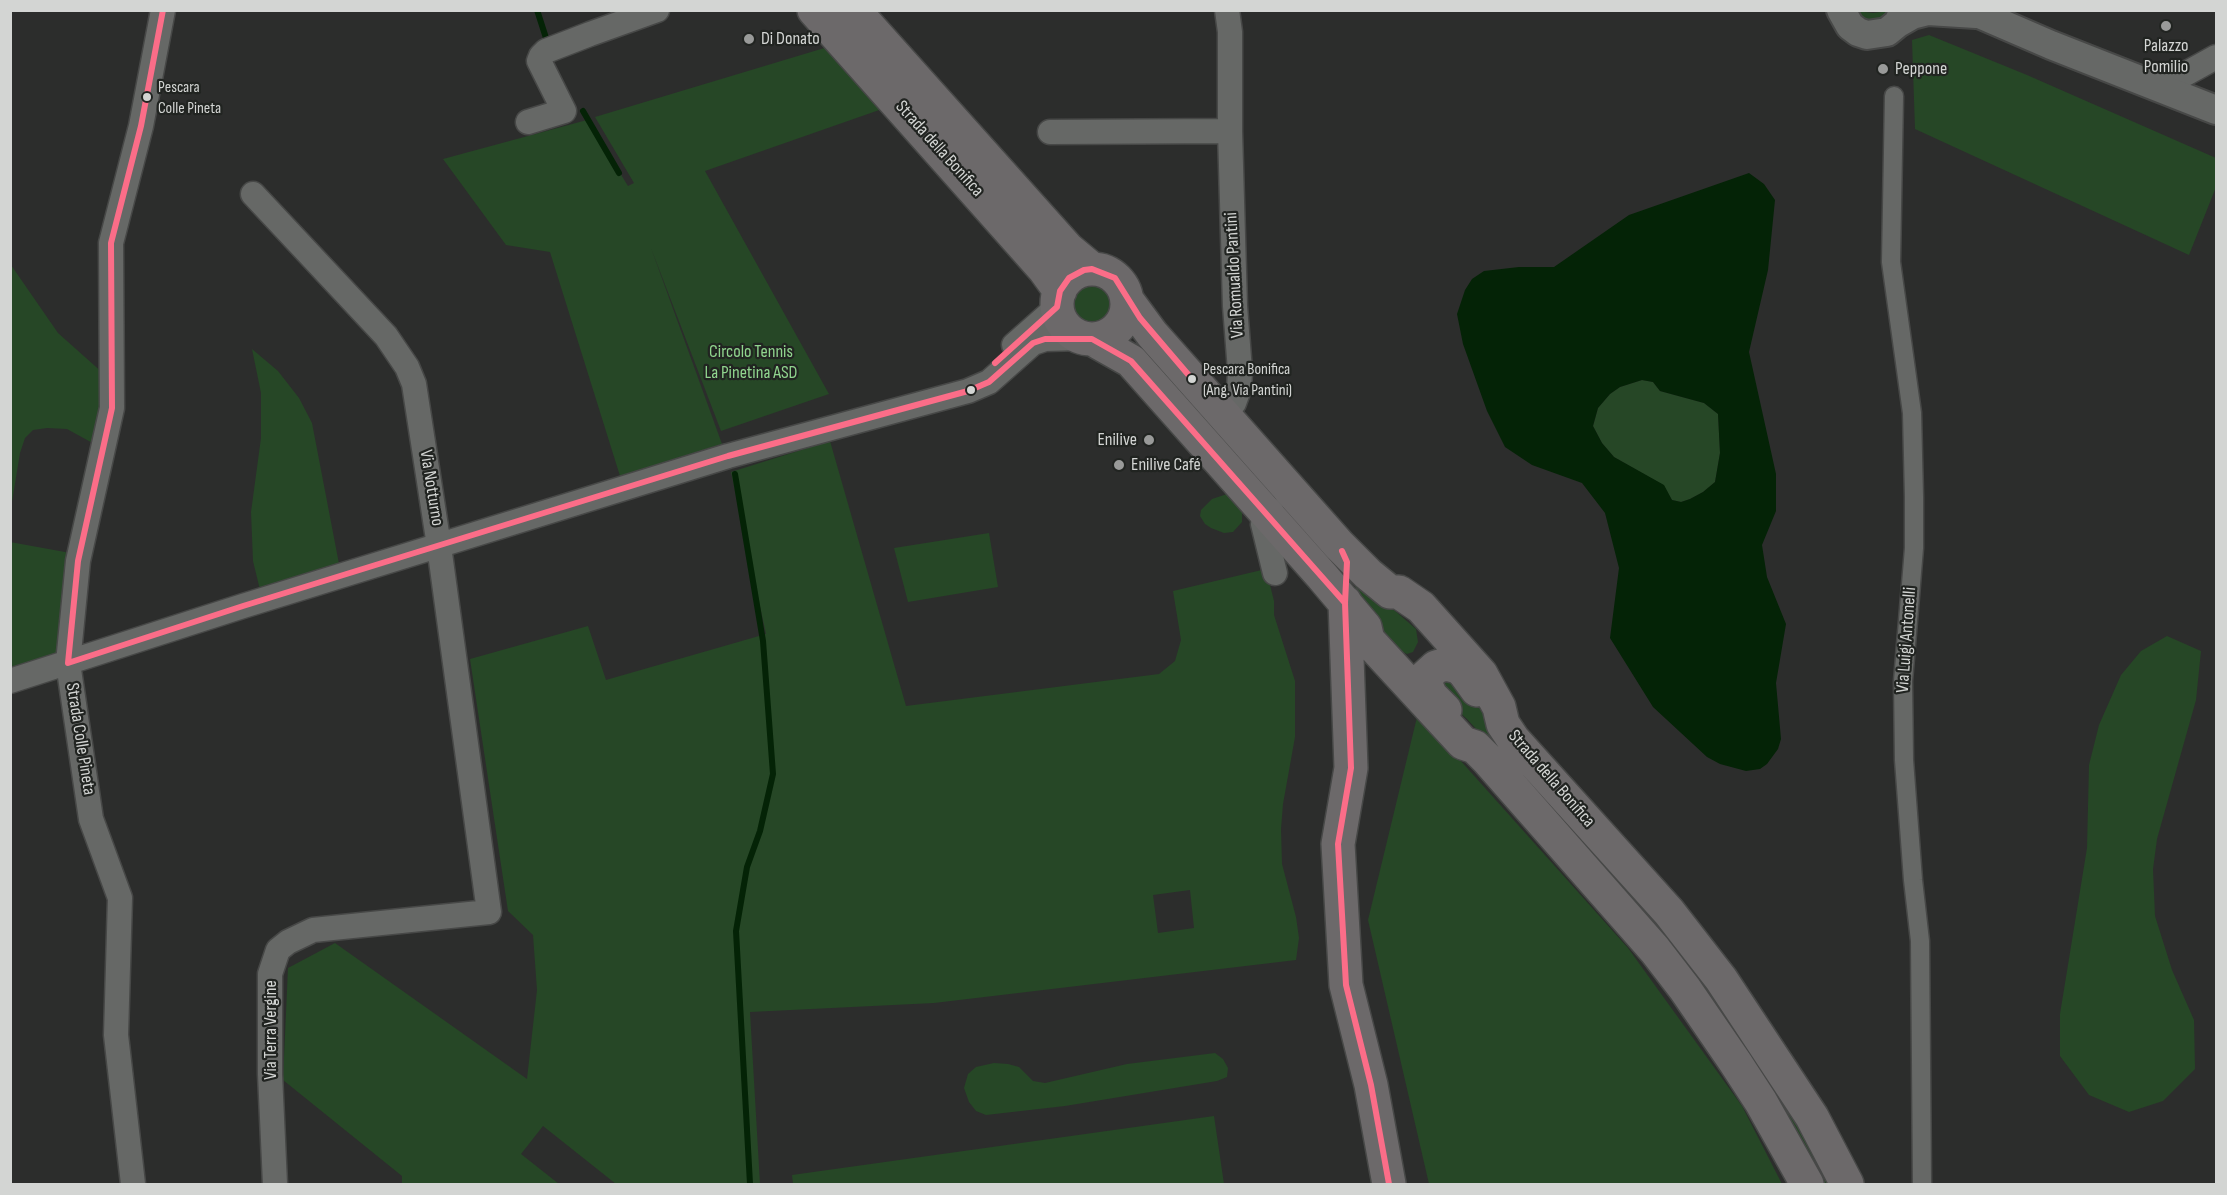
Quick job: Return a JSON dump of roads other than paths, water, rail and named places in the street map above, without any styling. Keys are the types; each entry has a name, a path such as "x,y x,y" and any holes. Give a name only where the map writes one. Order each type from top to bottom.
{"main road":[{"name":"Strada della Bonifica","path":"814,10 1044,269 1059,299"},
{"name":"Strada della Bonifica","path":"854,10 1068,249 1092,270"},
{"path":"1084,270 1092,270 1100,270 1115,278 1125,292 1127,300 1125,317 1116,331 1109,335 1087,339 1065,327 1059,299 1070,278 1084,270"},
{"name":"Strada della Bonifica","path":"1127,300 1152,334 1339,545 1390,592 1399,592 1420,607 1481,674 1499,707 1503,724 1513,739 1661,903 1702,955 1794,1088 1812,1117 1847,1185"},
{"name":"Strada della Bonifica","path":"1087,339 1131,361 1355,615 1368,640 1463,743 1475,747 1612,901 1685,989 1761,1102 1807,1185"},
{"path":"1339,545 1347,562 1355,615 1351,768 1338,843 1346,985 1371,1085 1389,1185"},
{"path":"1355,615 1400,660 1405,662 1414,660 1422,653 1426,639 1423,627 1394,599 1390,592"},
{"path":"1475,747 1470,735 1427,689 1425,677 1431,671 1446,664 1458,667 1471,681 1491,713 1503,724"}],"street":[{"name":"Strada Colle Pineta","path":"133,1185 116,1035 120,898 91,819 68,663 78,561 112,408 111,243 141,126 163,10"},
{"path":"528,122 564,111 539,61 546,51 657,10"},
{"name":"Via Romualdo Pantini","path":"1224,416 1239,389 1240,371 1235,306 1230,131 1230,32 1227,10"},
{"path":"1840,13 1850,26 1867,35 1887,32 1901,17 1921,12 1973,12 2217,110"},
{"path":"2160,88 2217,57"},
{"name":"Via Luigi Antonelli","path":"1894,96 1891,262 1912,413 1914,548 1903,681 1904,737 1913,880 1920,941 1922,1185"},
{"path":"1050,132 1230,131"},
{"name":"Via Notturno","path":"253,195 387,336 407,367 414,384 439,546 489,912"},
{"path":"968,391 1059,299"},
{"path":"10,681 728,456 968,391 989,382 1033,343 1045,339 1087,339"},
{"path":"1275,573 1263,524 1268,514 1285,497 1286,486"},
{"name":"Via Terra Vergine","path":"275,1185 270,1074 270,974 279,950 288,942 313,930 489,912"}],"waterway":[{"path":"537,10 547,41"},
{"path":"583,111 619,173"},
{"path":"735,474 763,641 773,774 760,831 747,867 736,931 750,1184"}],"place":[{"name":"Palazzo Pomilio","path":"2166,26"},
{"name":"Di Donato","path":"749,39"},
{"name":"Peppone","path":"1883,69"},
{"name":"Pescara Colle Pineta","path":"147,97"},
{"name":"Pescara Bonifica (Ang. Via Pantini)","path":"1192,379"},
{"name":"Enilive","path":"1149,440"},
{"name":"Enilive Café","path":"1119,465"}],"park label":[{"name":"Circolo Tennis La Pinetina ASD","path":"751,362"}]}
